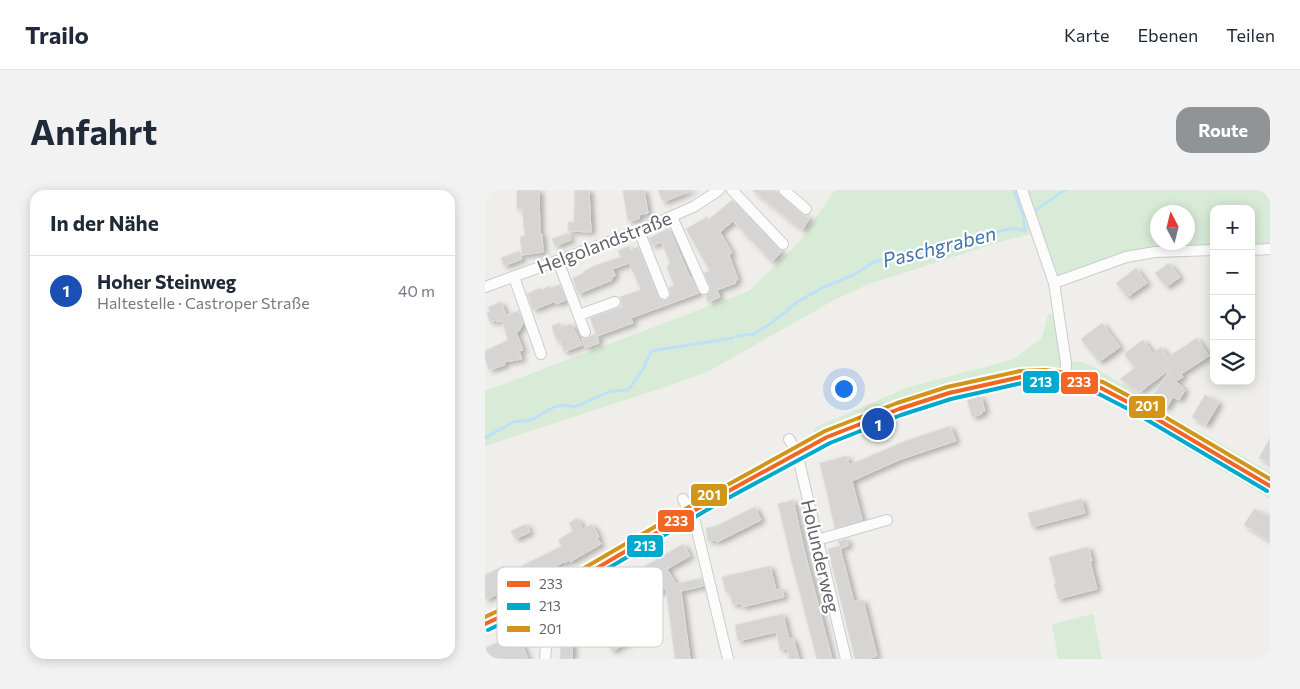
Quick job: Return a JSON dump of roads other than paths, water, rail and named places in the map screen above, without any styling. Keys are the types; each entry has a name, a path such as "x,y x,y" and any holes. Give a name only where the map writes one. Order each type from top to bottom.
{"main road":[{"path":"598,567 827,437 899,409 949,393 1021,377 1065,379 1101,388 1270,486"},
{"path":"485,624 497,619"}],"street":[{"name":"Helgolandstraße","path":"485,287 639,231 702,202 719,190"},
{"path":"732,190 783,244"},
{"path":"784,190 806,209"},
{"path":"1022,190 1054,283 1066,363 1065,379"},
{"path":"672,217 705,289"},
{"path":"639,231 664,294"},
{"path":"1255,250 1270,249"},
{"path":"1054,283 1131,256 1155,252 1210,250"},
{"path":"558,261 585,332"},
{"path":"514,277 541,354"},
{"path":"579,315 615,302"},
{"name":"Holunderweg","path":"789,439 797,453 846,659"},
{"path":"683,499 695,522 728,659"},
{"path":"817,540 887,520"}],"waterway":[{"name":"Paschgraben","path":"737,336 754,334 773,322 797,302 824,287 853,275 876,261 899,256 907,251 921,248 954,246 982,235 1014,228 1025,231 1023,216 1014,190"},
{"name":"Paschgraben","path":"1036,210 1065,190"},
{"name":"Paschgraben","path":"485,438 513,422 531,420 554,407 564,405 575,407 611,391 628,390 643,369 651,351 733,338"}],"place":[{"name":"Hoher Steinweg","path":"878,424"}]}
